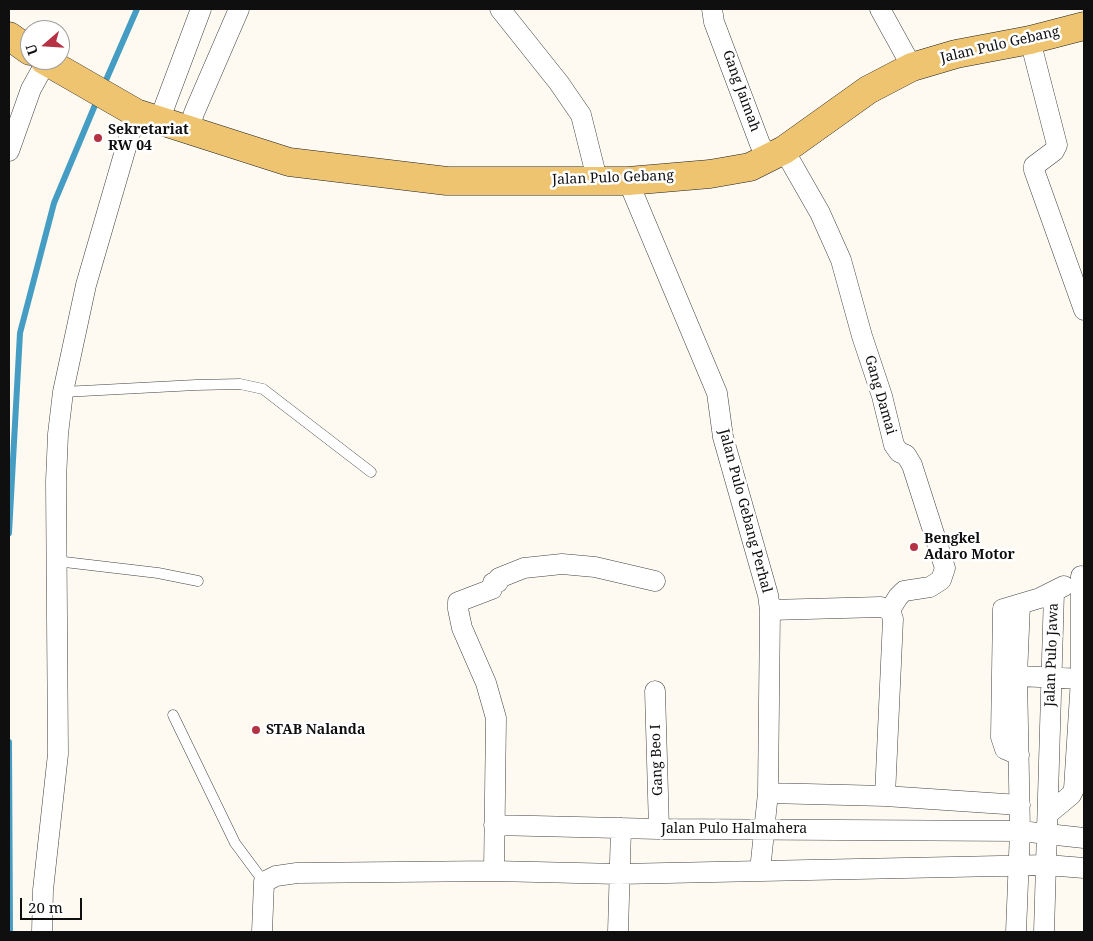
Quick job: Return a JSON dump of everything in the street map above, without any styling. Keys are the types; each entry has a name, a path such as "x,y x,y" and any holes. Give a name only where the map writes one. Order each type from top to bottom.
{"main road":[{"name":"Jalan Pulo Gebang","path":"61,70 137,113 289,162 366,173 447,181 597,179 628,181 738,170 777,154 868,90 912,67 973,50 1030,40 1084,26"},
{"name":"Jalan Pulo Gebang","path":"9,36 20,44"}],"street":[{"path":"42,932 43,890 58,754 56,474 63,392 95,248 137,113 201,9"},
{"path":"189,130 194,113 239,9"},
{"path":"500,9 559,83 581,115 597,179"},
{"path":"880,9 912,67"},
{"name":"Gang Jaimah","path":"713,15 760,144 777,154"},
{"path":"1030,40 1057,145 1054,151 1034,166 1034,170 1084,310"},
{"path":"9,151 32,89 43,70"},
{"name":"Gang Damai","path":"777,154 820,213 841,260 896,449 906,455 912,465 945,568 941,580 930,587 904,591 890,610"},
{"name":"Jalan Pulo Gebang Perhal","path":"628,181 717,394 723,437 770,610 768,793 760,871"},
{"path":"494,871 496,718 486,683 462,628 458,602 492,589 493,583 524,568 562,564 594,567 655,581"},
{"path":"1054,592 1082,574"},
{"path":"1048,814 1071,795 1074,789 1083,679 1082,574"},
{"name":"Jalan Pulo Jawa","path":"1019,755 1005,749 1000,737 1003,609 1054,592 1050,677 1049,834 1044,932"},
{"path":"1016,932 1020,831 1017,676 1020,604"},
{"path":"770,610 881,607 890,610 893,619 885,796"},
{"path":"1017,676 1083,679"},
{"name":"Gang Beo I","path":"655,691 659,829"},
{"path":"768,793 885,796 1020,805"},
{"path":"939,830 942,800"},
{"name":"Jalan Pulo Halmahera","path":"494,825 659,829 763,828 1020,831 1084,838"},
{"path":"618,932 620,828"},
{"path":"259,930 264,882 276,876 297,873 494,871 619,874 1018,865 1084,868"}],"lane":[{"path":"63,392 240,384 263,389 371,472"},
{"path":"56,561 149,572 198,581"},
{"path":"173,716 236,843 264,882"}],"waterway":[{"path":"103,87 137,9"},
{"path":"9,533 20,333 54,203 98,98"},
{"path":"9,742 10,932"}],"place":[{"name":"Sekretariat RW 04","path":"98,138"},
{"name":"Bengkel Adaro Motor","path":"914,547"},
{"name":"STAB Nalanda","path":"256,730"}]}
